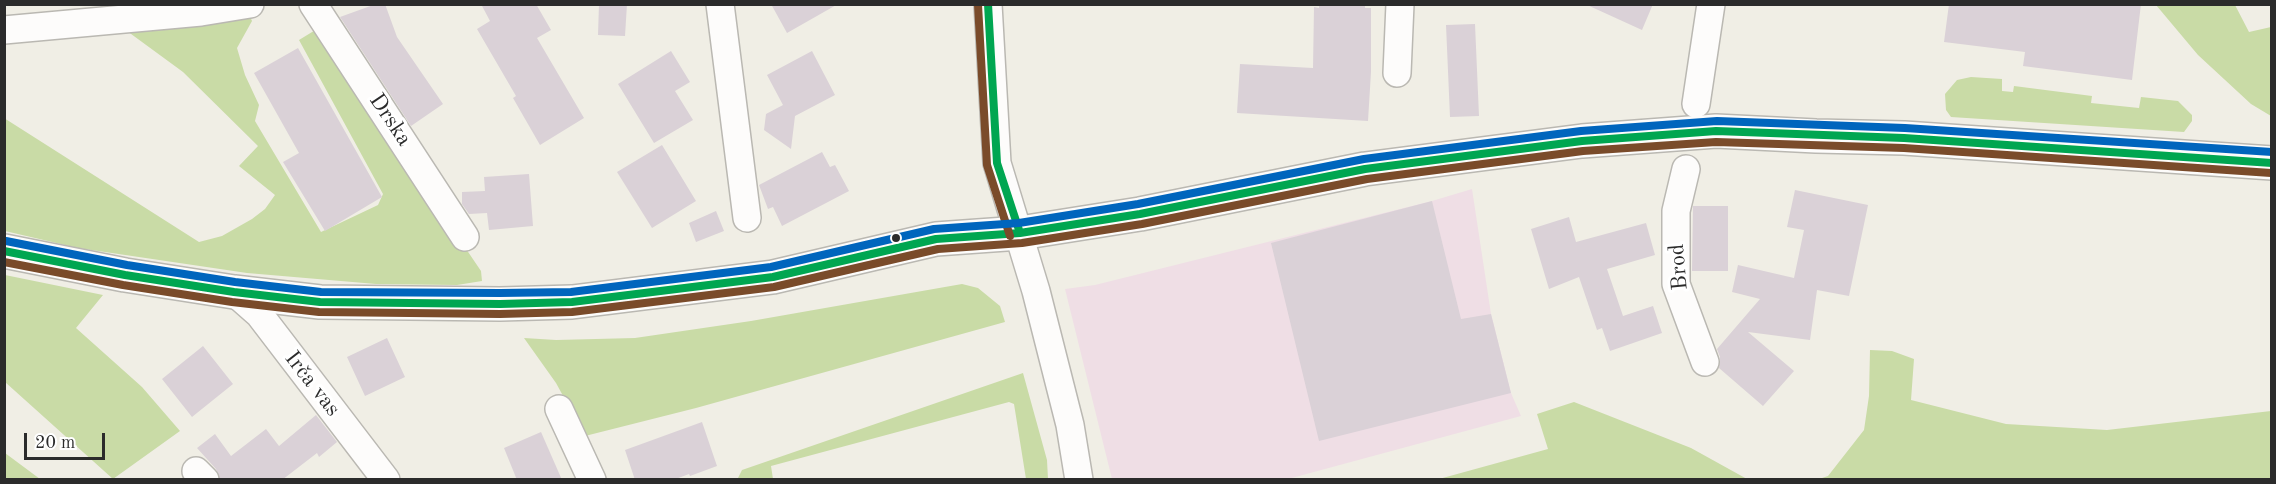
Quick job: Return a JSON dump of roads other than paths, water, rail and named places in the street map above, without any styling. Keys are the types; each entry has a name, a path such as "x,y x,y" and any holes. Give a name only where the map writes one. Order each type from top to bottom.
{"main road":[{"path":"4,251 125,275 234,292 320,302 500,304 572,302 773,278 936,239 1020,233 1140,214 1365,169 1582,141 1716,131 1904,138 2271,164"}],"street":[{"path":"4,30 178,14 250,4"},
{"name":"Drska","path":"313,4 465,237"},
{"path":"720,4 747,218"},
{"path":"988,4 996,164 1020,233 1071,425 1079,480"},
{"path":"1397,73 1400,4"},
{"path":"1696,104 1711,4"},
{"name":"Brod","path":"1686,169 1676,211 1676,284 1705,362"},
{"name":"Irča vas","path":"234,292 259,314 387,480"},
{"path":"559,409 592,480"}]}
